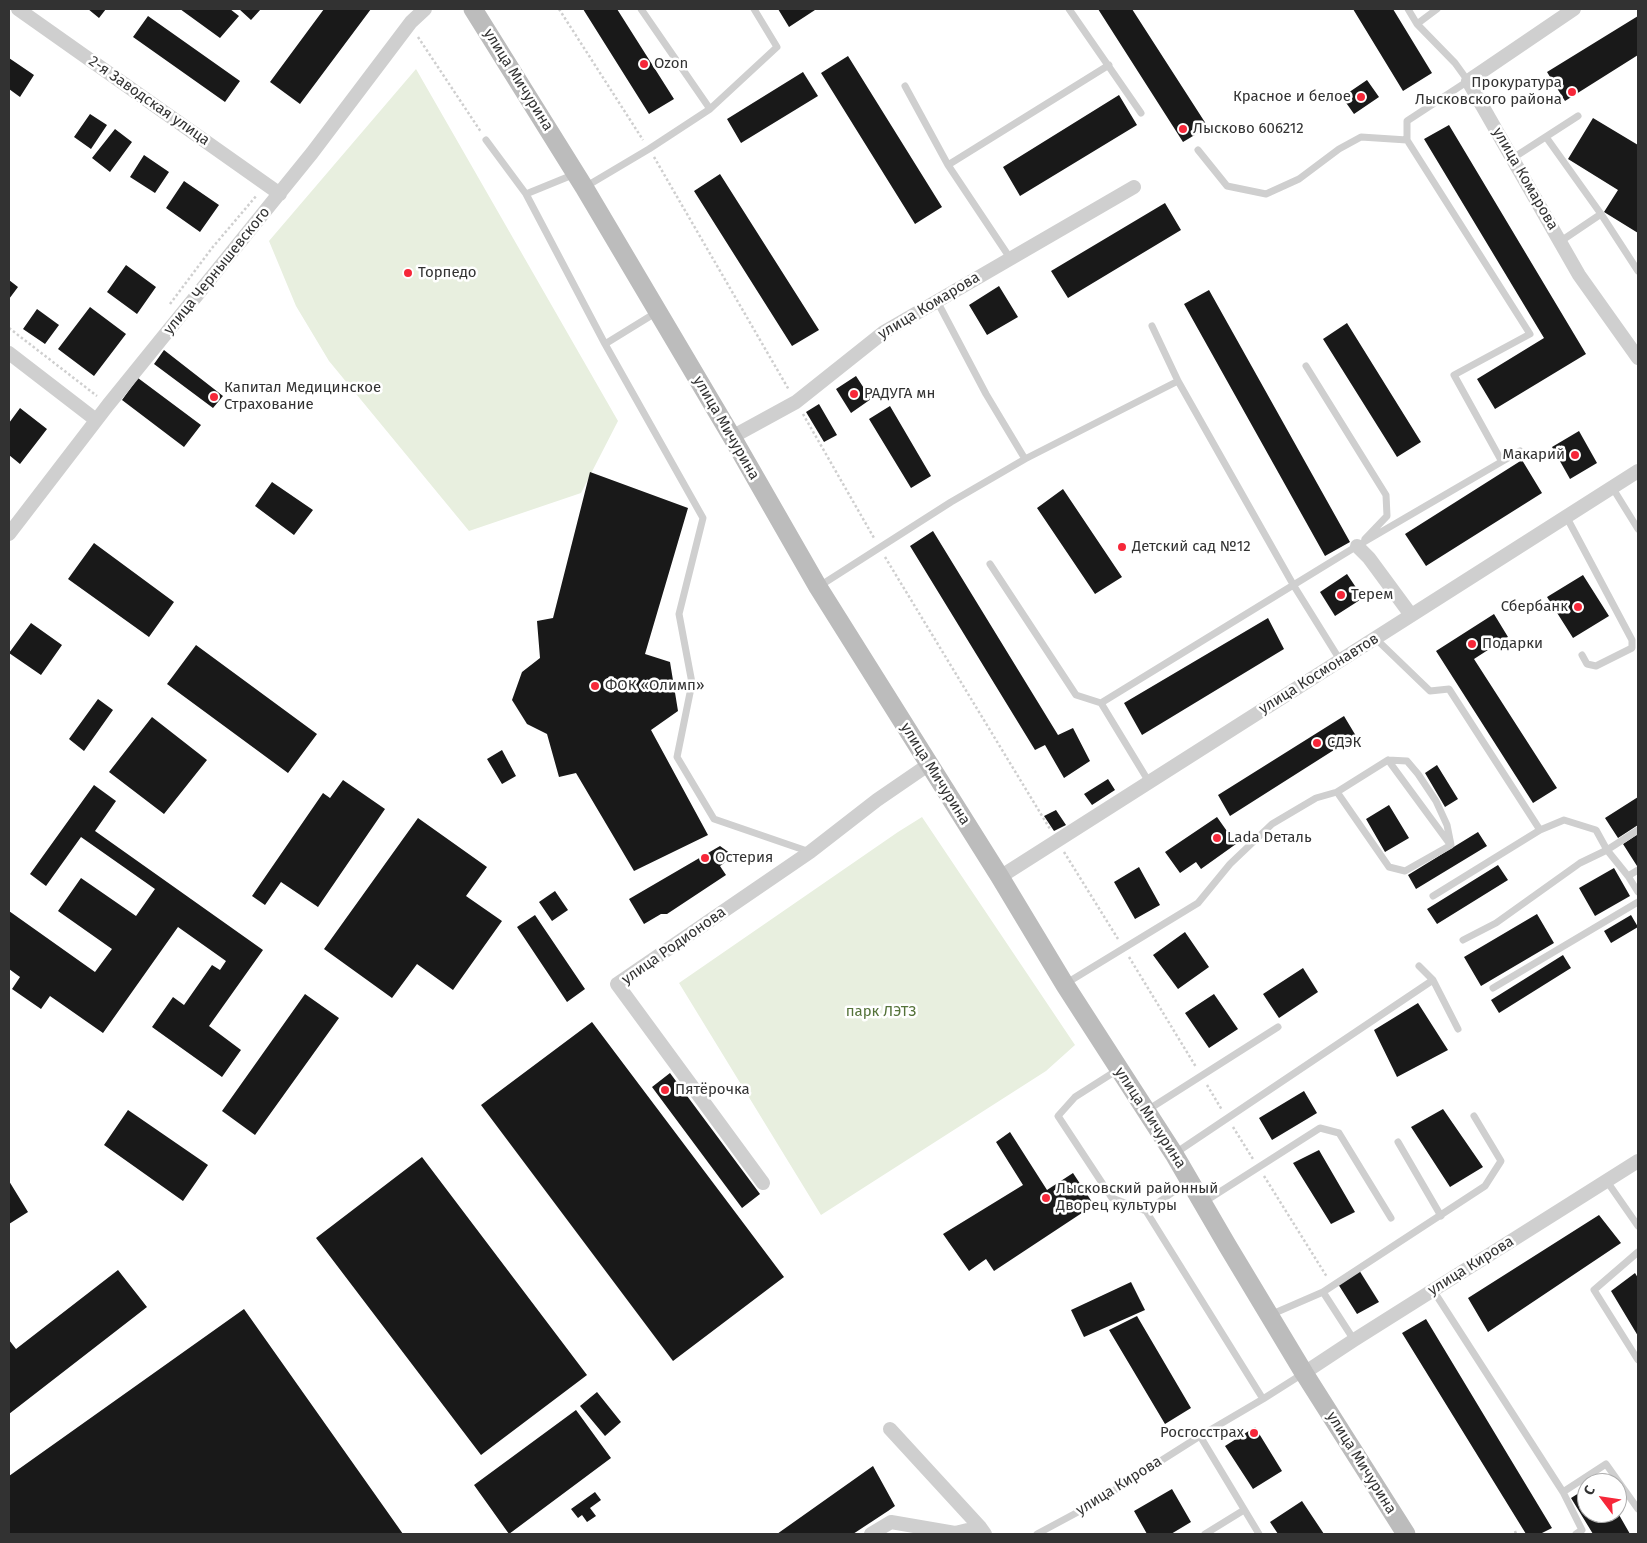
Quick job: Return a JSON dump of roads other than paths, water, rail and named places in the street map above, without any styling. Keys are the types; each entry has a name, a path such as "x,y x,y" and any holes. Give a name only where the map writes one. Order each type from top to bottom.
{"main road":[{"name":"улица Мичурина","path":"473,9 580,180 818,587 1000,877 1064,985 1174,1154 1304,1373 1406,1534"}],"street":[{"name":"2-я Заводская улица","path":"18,9 280,194"},
{"name":"улица Чернышевского","path":"9,534 96,420 280,194 411,22 425,9"},
{"path":"1468,81 1574,9"},
{"name":"улица Комарова","path":"1468,81 1579,275 1636,351"},
{"name":"улица Комарова","path":"732,437 796,402 884,332 1134,187"},
{"path":"9,353 96,420"},
{"name":"улица Космонавтов","path":"1000,877 1638,471"},
{"path":"1357,546 1369,558 1411,615"},
{"name":"улица Родионова","path":"763,1183 617,984 810,852 877,800 928,765"},
{"name":"улица Кирова","path":"1304,1373 1638,1161"},
{"path":"890,1429 982,1530"},
{"path":"871,1534 890,1522 955,1533 982,1530"}],"lane":[{"path":"641,9 710,109"},
{"path":"526,194 580,180 649,149 710,109 777,47 754,9"},
{"path":"1069,9 1141,113"},
{"path":"1408,9 1418,24 1455,63 1468,81 1407,121 1407,140 1530,334 1454,375 1501,460"},
{"path":"1418,24 1437,9"},
{"path":"948,165 1109,65"},
{"path":"905,86 948,165 1010,258"},
{"path":"1513,158 1578,116"},
{"path":"1198,150 1227,186 1266,194 1299,179 1339,149 1362,137 1407,140"},
{"path":"1546,137 1601,214 1638,271"},
{"path":"486,140 526,194 605,344 703,518 678,614 692,683 677,757 714,819 810,852"},
{"path":"1561,241 1601,214"},
{"path":"937,300 986,394 1025,459"},
{"path":"605,344 658,312"},
{"path":"1152,326 1178,381 1294,586 1340,660"},
{"path":"1306,366 1386,495 1387,516 1357,546"},
{"path":"818,587 951,502 1025,459 1178,381"},
{"path":"1101,702 1357,546 1501,460 1520,451"},
{"path":"1612,487 1638,530"},
{"path":"1566,516 1632,640 1632,648 1596,666 1587,664 1582,655"},
{"path":"990,564 1076,695 1101,702 1149,782"},
{"path":"1375,638 1430,691 1449,689 1540,830"},
{"path":"1388,760 1451,845"},
{"path":"1064,985 1198,903 1230,864 1272,824 1316,798 1337,792 1388,760 1407,761 1418,774 1436,801 1447,825 1451,845"},
{"path":"1337,792 1389,867 1405,871 1451,845"},
{"path":"1433,896 1540,830 1564,820 1596,830 1606,850 1628,876 1638,892"},
{"path":"1463,940 1496,923 1580,863 1606,850 1638,830"},
{"path":"1628,876 1638,870"},
{"path":"1493,988 1638,902"},
{"path":"1419,966 1433,980 1458,1029"},
{"path":"1174,1154 1433,980"},
{"path":"1146,1111 1278,1027"},
{"path":"1119,1069 1075,1097 1058,1116 1112,1198 1146,1211 1263,1399"},
{"path":"1269,1315 1323,1292 1485,1186 1502,1161 1474,1116"},
{"path":"1203,1203 1320,1128 1340,1134 1392,1218"},
{"path":"1398,1142 1441,1216"},
{"path":"1606,1180 1638,1226"},
{"path":"1146,1211 1190,1181"},
{"path":"1638,1252 1594,1290 1638,1360"},
{"path":"1432,1290 1563,1492 1582,1530 1576,1534"},
{"path":"1323,1292 1354,1340"},
{"name":"улица Кирова","path":"1037,1534 1091,1505 1304,1373"},
{"path":"1200,1436 1259,1534"},
{"path":"1563,1492 1606,1464 1638,1509"},
{"path":"1204,1534 1244,1510"}],"place":[{"name":"Ozon","path":"644,64"},
{"name":"Прокуратура Лысковского района","path":"1572,92"},
{"name":"Красное и белое","path":"1361,97"},
{"name":"Лысково 606212","path":"1183,129"},
{"name":"Торпедо","path":"408,273"},
{"name":"РАДУГА мн","path":"854,394"},
{"name":"Капитал Медицинское Страхование","path":"214,397"},
{"name":"Макарий","path":"1575,455"},
{"name":"Детский сад №12","path":"1122,547"},
{"name":"Терем","path":"1341,595"},
{"name":"Сбербанк","path":"1578,607"},
{"name":"Подарки","path":"1472,644"},
{"name":"ФОК «Олимп»","path":"595,686"},
{"name":"СДЭК","path":"1317,743"},
{"name":"Lada Dеталь","path":"1217,838"},
{"name":"Остерия","path":"705,858"},
{"name":"Пятёрочка","path":"665,1090"},
{"name":"Лысковский районный Дворец культуры","path":"1046,1198"},
{"name":"Росгосстрах","path":"1254,1433"}],"park label":[{"name":"парк ЛЭТЗ","path":"881,1012"}]}
